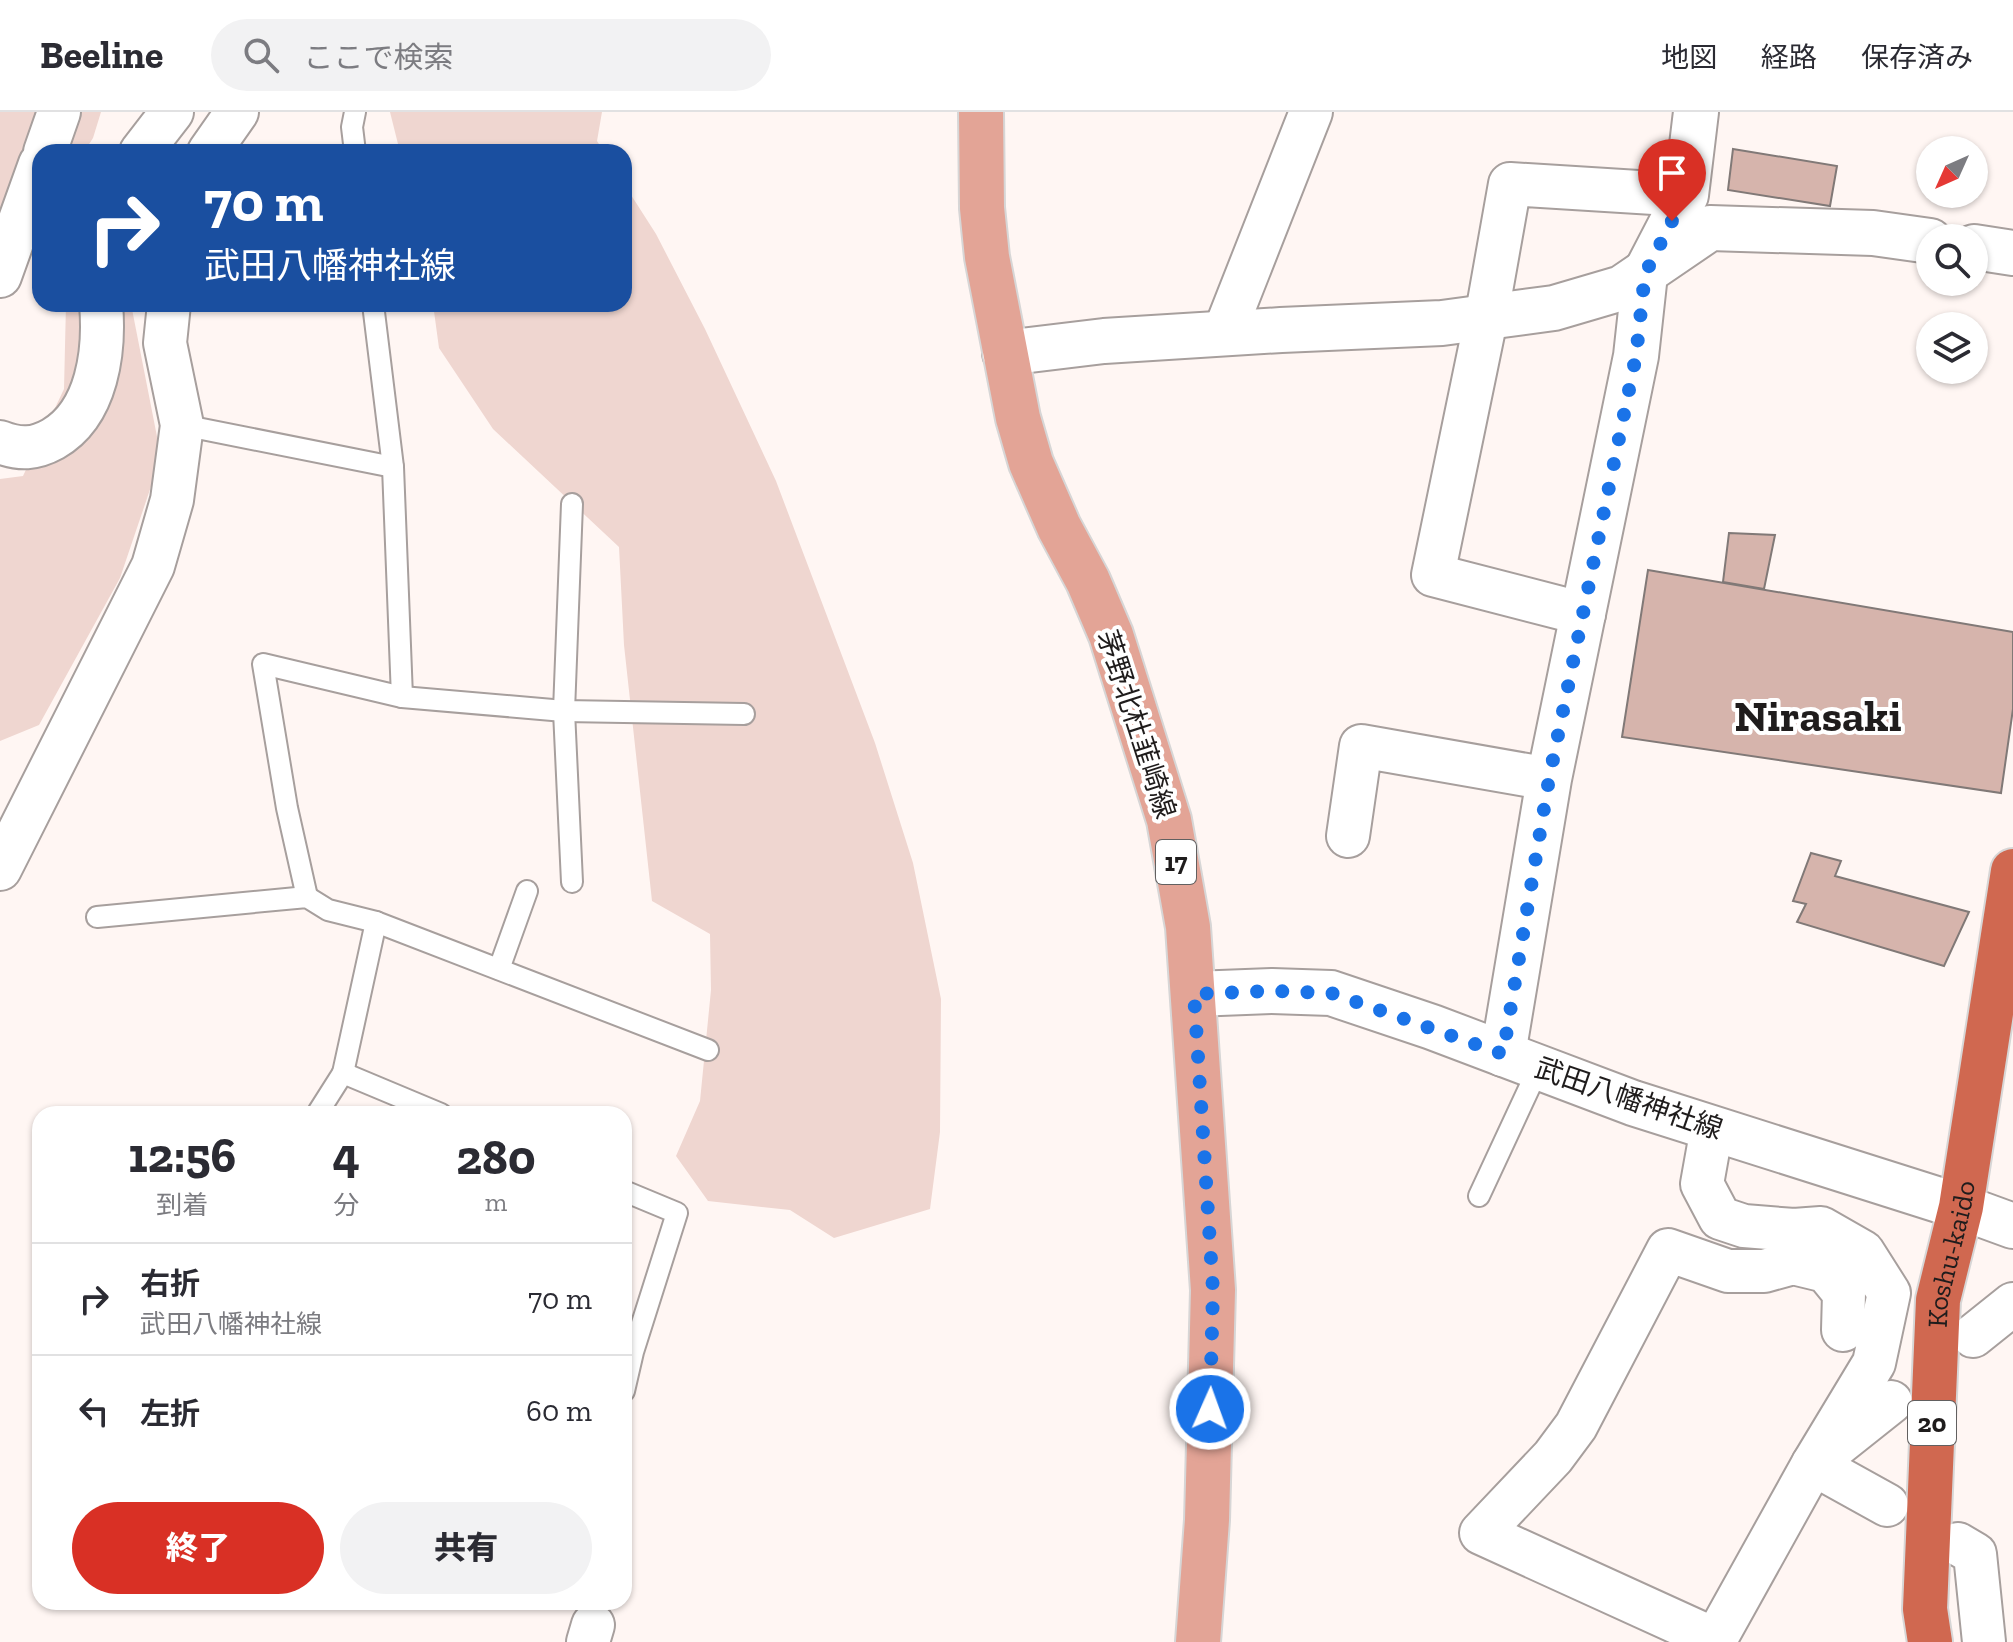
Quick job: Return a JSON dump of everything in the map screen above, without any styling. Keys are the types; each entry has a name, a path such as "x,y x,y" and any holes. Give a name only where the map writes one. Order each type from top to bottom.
{"highway":[{"name":"Koshu-kaido","path":"1930,1642 1925,1609 1938,1300 1961,1207 2013,871"}],"main road":[{"name":"茅野北杜韮崎線","path":"981,112 982,208 989,271 1031,463 1111,635 1169,820 1188,927 1213,1290 1207,1520 1198,1642"}],"street":[{"path":"48,144 59,112"},
{"path":"146,144 172,112"},
{"path":"215,144 237,112"},
{"path":"1224,333 1311,112"},
{"path":"1521,1060 1549,779 1636,356 1645,274 1686,195 1696,112"},
{"path":"1584,614 1433,575 1486,319 1510,184 1686,195"},
{"path":"0,276 32,186"},
{"path":"1005,353 1104,341 1442,323 1554,308 1622,288 1710,228 1873,233 1916,239"},
{"path":"1988,249 2013,253"},
{"path":"0,442 16,449 39,447 74,422 84,407 95,378 103,331 102,312"},
{"path":"0,869 153,566 172,500 182,425 165,343 168,312"},
{"path":"1348,836 1361,746 1549,779"},
{"name":"武田八幡神社線","path":"1194,994 1272,991 1331,993 1633,1103 2013,1226"},
{"path":"1712,1128 1702,1184 1720,1218 1794,1246 1826,1271 1844,1293 1843,1330"},
{"path":"1821,1228 1863,1252 1889,1293 1874,1363 1813,1464 1715,1641 1481,1533 1553,1457 1576,1426 1668,1250 1728,1271 1764,1271 1821,1228"},
{"path":"1973,1336 2013,1304"},
{"path":"1813,1464 1891,1402"},
{"path":"1813,1464 1887,1505"},
{"path":"1958,1544 1975,1554 1984,1642"}],"lane":[{"path":"141,144 147,112"},
{"path":"354,144 352,127 355,112"},
{"path":"374,312 393,467 402,697"},
{"path":"182,425 393,467"},
{"path":"572,504 564,711 572,882"},
{"path":"307,897 287,808 263,664 402,697 564,711 744,714"},
{"path":"499,969 527,891"},
{"path":"97,917 307,897 328,910 376,922 708,1050"},
{"path":"322,1106 343,1073 376,922"},
{"path":"1479,1196 1521,1060"},
{"path":"343,1073 422,1106"},
{"path":"632,1194 677,1213 632,1356"}],"shaded area":[{"path":"0,112 101,112 89,144 32,144 32,172 0,252"},
{"path":"390,112 602,112 599,144 398,144"},
{"path":"632,196 656,234 705,329 776,481 875,743 913,863 941,999 940,1132 930,1209 834,1238 790,1210 708,1201 676,1156 700,1101 711,990 710,934 652,901 624,645 619,547 493,429 439,348 434,312 632,312"},
{"path":"66,312 133,312 161,457 120,578 39,725 0,741 0,479 23,476 64,389"}],"building":[{"path":"1733,149 1837,166 1830,206 1728,190"},
{"path":"1729,533 1775,535 1764,589 1723,582"},
{"path":"1648,570 2013,632 2013,709 2001,793 1622,737"},
{"path":"1811,853 1841,861 1835,876 1969,912 1944,966 1797,922 1806,904 1793,901"}],"district":[{"name":"Nirasaki","path":"1818,716"}],"route":[{"path":"1210,1409 1213,1290 1194,994 1272,991 1331,993 1503,1054 1549,779 1636,356 1645,274 1672,221"}]}
